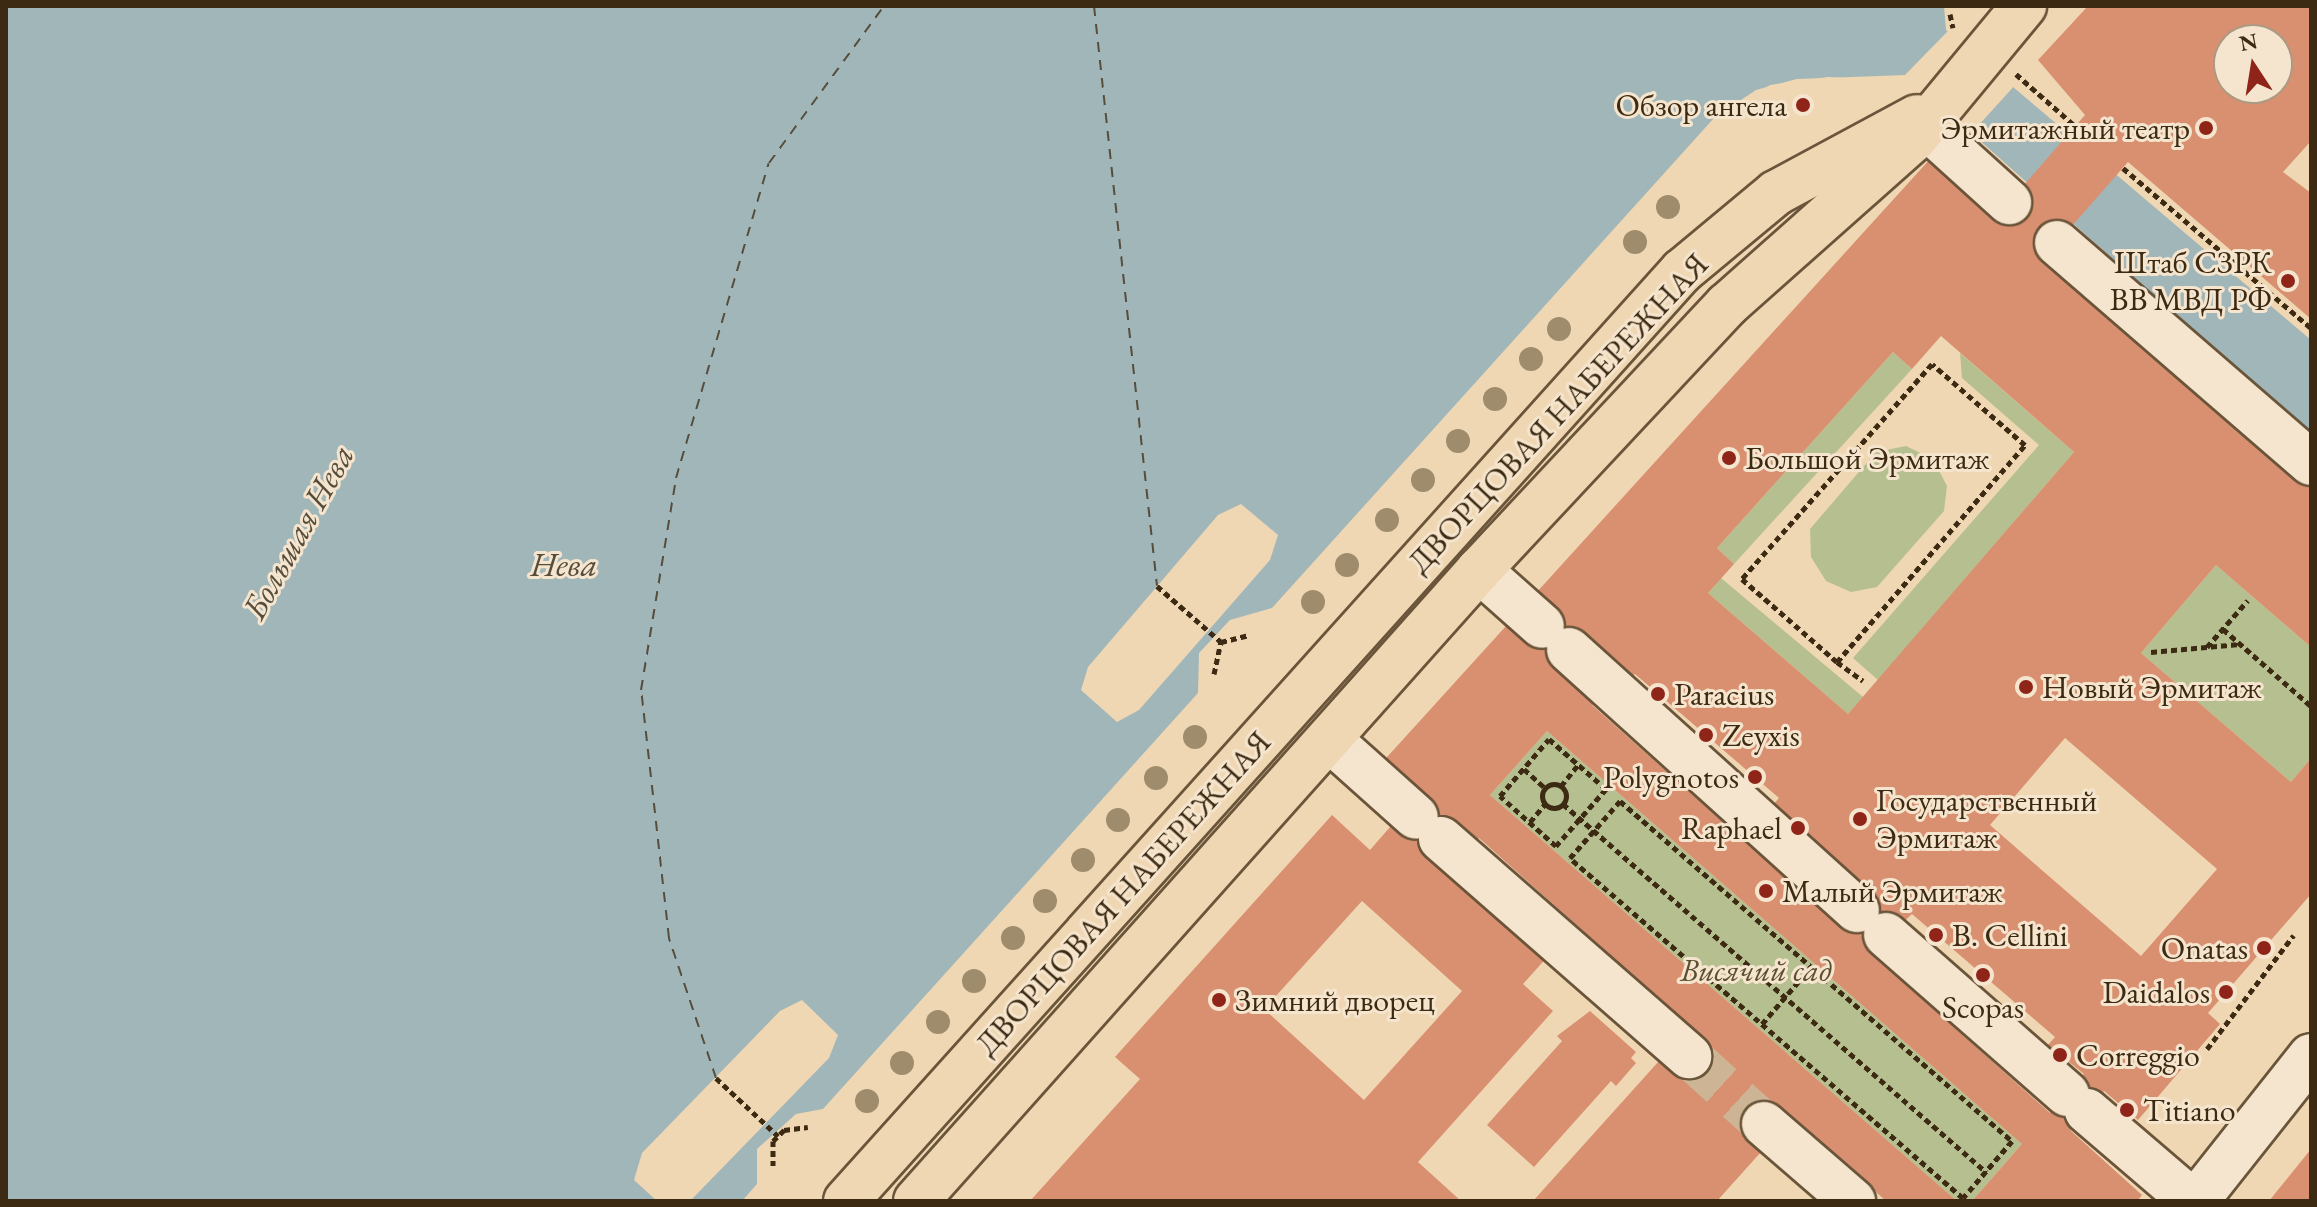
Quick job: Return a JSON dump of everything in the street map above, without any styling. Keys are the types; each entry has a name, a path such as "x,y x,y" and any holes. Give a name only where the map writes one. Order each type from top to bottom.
{"main road":[{"path":"1927,119 2024,6"},
{"name":"ДВОРЦОВАЯ НАБЕРЕЖНАЯ","path":"916,1201 1479,570 1727,305 1927,119"},
{"name":"ДВОРЦОВАЯ НАБЕРЕЖНАЯ","path":"846,1201 1682,271 1776,193 1897,123 1927,119"}],"street":[{"path":"1927,119 2009,202"},
{"path":"2057,243 2311,463"},
{"path":"1479,570 1872,922 2194,1201 2309,1063"},
{"path":"1330,740 1689,1056"},
{"path":"1764,1124 1853,1201"}],"path":[{"path":"1950,14 1984,53 2075,126"},
{"path":"2123,168 2311,328"},
{"path":"1837,662 2025,445 1932,364 1742,579 1837,662 1863,681"},
{"path":"1157,586 1221,642"},
{"path":"2207,647 2248,600"},
{"path":"2223,629 2311,706"},
{"path":"1221,642 1249,635"},
{"path":"1214,674 1221,642"},
{"path":"2151,652 2240,644"},
{"path":"1549,739 1606,789 1556,846 1500,796 1524,769 1549,739"},
{"path":"1563,804 1561,786 1578,764"},
{"path":"1524,769 1545,788 1545,804 1530,822"},
{"path":"1545,788 1561,786"},
{"path":"1620,801 2012,1141 1963,1198 1570,858 1594,831 1620,801"},
{"path":"1545,804 1563,804 1986,1172"},
{"path":"2207,1049 2294,935"},
{"path":"1762,1024 1811,967"},
{"path":"716,1078 778,1136"},
{"path":"778,1136 808,1127"},
{"path":"773,1166 778,1136"}],"green space":[{"path":"1893,352 1912,369 1734,564 1717,548"},
{"path":"1960,353 2074,452 1878,680 1853,658 2039,445 1962,378"},
{"path":"1906,446 1933,459 1947,486 1944,511 1877,587 1851,592 1826,581 1811,557 1810,529 1876,452"},
{"path":"2216,565 2311,647 2311,758 2291,782 2141,653"},
{"path":"1721,578 1863,697 1848,714 1708,593"},
{"name":"Висячий сад","path":"1547,731 2022,1144 1972,1201 1957,1201 1490,795"}],"water":[{"name":"Нева","path":"6,6 1944,6 1946,30 2311,340 2311,435 1906,75 1797,79 1756,90 1714,118 1272,608 1230,620 1199,653 1198,693 823,1109 796,1114 757,1149 757,1184 742,1201 6,1201"}],"pier":[{"path":"1948,31 2016,84 1968,137 1902,78"},
{"path":"1828,77 1873,80 1785,85 1714,118 1770,85"},
{"path":"1241,504 1278,535 1270,560 1139,710 1117,722 1081,690 1088,667 1218,515"},
{"path":"802,1000 838,1035 829,1058 692,1199 657,1201 634,1180 642,1153 780,1011"}],"building":[{"path":"2088,6 2311,6 2311,141 2283,172 2311,193 2311,319 2128,162 2044,258 2311,488 2311,647 2216,565 2141,653 2291,782 2311,758 2311,894 2208,1013 2220,1024 2138,1120 2104,1091 2070,1130 2142,1195 2137,1201 1972,1201 2022,1144 1547,731 1490,795 1957,1201 1886,1201 1780,1107 1749,1141 1761,1152 1717,1201 1533,1201 1659,1061 1674,1074 1705,1040 1479,838 1470,849 1549,955 1523,984 1553,1011 1418,1162 1461,1201 1030,1201 1140,1079 1115,1057 1332,815 1370,850 1397,819 1378,767 1931,158 1996,217 2085,115 2038,60","holes":["1941,336 2074,452 1848,714 1708,593 1734,564 1717,548 1893,352 1912,369","1635,674 1779,798 1772,806 1873,893 1841,927 1592,705","2065,738 2217,869 2141,956 1990,825","1362,901 1462,991 1364,1100 1264,1009","1912,914 2055,1037 2048,1045 2084,1074 2050,1113 1871,953"]},
{"path":"1590,1011 1636,1052 1631,1058 1636,1063 1616,1086 1611,1081 1534,1167 1487,1125 1562,1041 1557,1036"},
{"path":"2311,1149 2311,1201 2269,1201"}],"ferry route":[{"path":"716,1078 669,938 641,690 676,478 769,163 884,6"},
{"path":"1094,6 1157,586"}],"tunnel":[{"path":"1689,1056 1764,1124"}],"place":[{"name":"Обзор ангела","path":"1803,105"},
{"name":"Эрмитажный театр","path":"2206,128"},
{"name":"Штаб СЗРК ВВ МВД РФ","path":"2288,281"},
{"name":"Большой Эрмитаж","path":"1729,458"},
{"name":"Новый Эрмитаж","path":"2026,687"},
{"name":"Paracius","path":"1658,694"},
{"name":"Zeyxis","path":"1706,735"},
{"name":"Polygnotos","path":"1755,777"},
{"name":"Государственный Эрмитаж","path":"1860,819"},
{"name":"Raphael","path":"1798,828"},
{"name":"Малый Эрмитаж","path":"1766,891"},
{"name":"B. Cellini","path":"1936,935"},
{"name":"Onatas","path":"2264,948"},
{"name":"Scopas","path":"1983,975"},
{"name":"Daidalos","path":"2226,992"},
{"name":"Зимний дворец","path":"1219,1000"},
{"name":"Correggio","path":"2060,1055"},
{"name":"Titiano","path":"2127,1110"}],"water label":[{"name":"Большая Нева","path":"298,532"}]}
